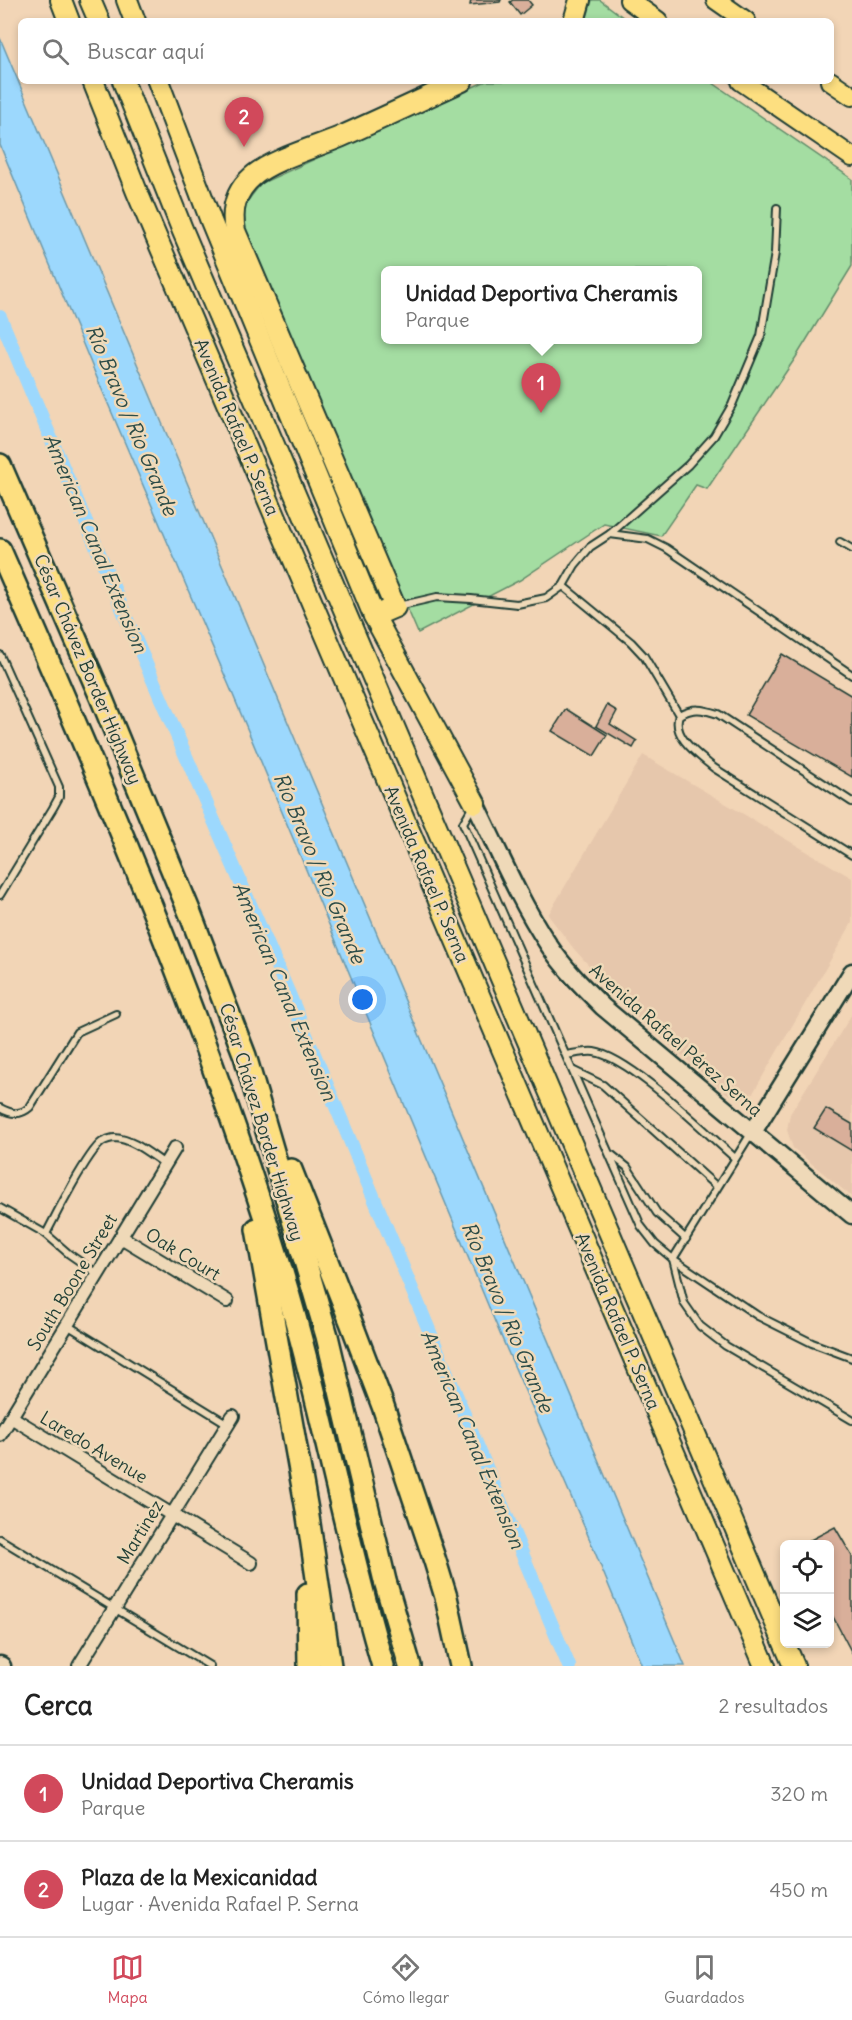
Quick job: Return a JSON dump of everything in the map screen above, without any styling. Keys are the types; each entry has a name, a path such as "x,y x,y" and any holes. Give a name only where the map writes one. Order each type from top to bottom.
{"highway":[{"path":"61,0 68,18"},
{"path":"90,0 98,18"},
{"path":"127,0 134,18"},
{"path":"575,18 580,0"},
{"name":"Avenida Rafael P. Serna","path":"94,84 137,192 765,1666"},
{"name":"Avenida Rafael P. Serna","path":"124,84 186,240 794,1666"},
{"path":"159,84 211,221 374,616 475,803"},
{"path":"374,616 394,607 235,231 233,210 240,192 248,182 254,175 268,167 455,84"},
{"name":"César Chávez Border Highway","path":"0,465 101,697 206,952 245,1056 327,1336 385,1581 410,1666"},
{"name":"César Chávez Border Highway","path":"0,550 55,675 151,908 200,1031 244,1152 282,1271 327,1443 365,1607 383,1666"},
{"path":"245,1056 383,1406 446,1597 461,1666"},
{"path":"244,1152 307,1510 330,1666"},
{"path":"307,1510 309,1666"}],"main road":[{"path":"629,0 654,18"},
{"path":"716,0 742,18"},
{"path":"745,84 852,157"},
{"path":"834,84 852,96"},
{"name":"Avenida Rafael Pérez Serna","path":"475,803 528,910 548,944 569,972 603,1007 852,1215"},
{"path":"753,1132 852,972"}],"street":[{"name":"South Boone Street","path":"0,1435 176,1148"},
{"name":"Oak Court","path":"121,1237 227,1301"},
{"name":"Laredo Avenue","path":"11,1417 251,1563"},
{"name":"Martinez","path":"79,1666 230,1420"}],"lane":[{"path":"394,607 437,597 517,604 546,598 563,586 575,565 590,547 610,534 688,465 714,436 732,405 761,336 775,253 777,208"},
{"path":"610,534 648,539 666,548 852,675"},
{"path":"840,542 852,549"},
{"path":"563,586 631,642 644,656 679,715"},
{"path":"0,655 59,787 59,797 53,808 0,895"},
{"path":"852,802 718,714 691,708 679,715 676,722 678,732 694,752 714,768 852,855"},
{"path":"475,803 463,823 640,1226 673,1260 758,1316 812,1343 852,1358"},
{"path":"0,1108 14,1114 24,1113 77,1032 116,1014"},
{"path":"566,1054 594,1052 613,1059 645,1079 735,1158"},
{"path":"573,1071 603,1085 717,1187"},
{"path":"753,1132 673,1260 684,1303 700,1326 726,1346 852,1420"},
{"path":"46,1234 59,1208 94,1151 103,1141 115,1138 131,1142 166,1164"},
{"path":"610,1154 627,1167 657,1213 686,1239"},
{"path":"0,1208 46,1234 69,1254 98,1274"},
{"path":"67,1325 230,1420"},
{"path":"0,1539 210,1666"}],"shaded area":[{"path":"643,755 852,878 852,923 753,1093 741,1099 726,1093 636,1017 574,949 548,915"},
{"path":"852,1014 852,1197 793,1148 787,1130 790,1114"}],"green space":[{"path":"592,0 600,0 624,18 587,18"},
{"path":"479,84 714,84 852,179 852,266 796,357 707,489 696,485 661,536 604,524 520,580 418,633 243,226 247,202 262,183"}],"water":[{"name":"Río Bravo / Rio Grande","path":"0,38 685,1666 642,1666 0,145"}],"building":[{"path":"471,0 501,0 500,2 470,5"},
{"path":"528,0 532,5 520,15 510,2"},
{"path":"782,654 852,696 852,777 746,715"},
{"path":"607,705 617,711 610,724 637,741 633,748 596,726"},
{"path":"566,709 607,735 594,756 552,731"},
{"path":"826,1109 852,1124 852,1151 814,1128"},
{"path":"835,1527 852,1556 852,1653 834,1619 834,1540 811,1540"}],"waterway":[{"name":"American Canal Extension","path":"0,317 130,627 289,994 569,1666"}],"place":[{"name":"Plaza de la Mexicanidad","path":"244,147"},
{"name":"Unidad Deportiva Cheramis","path":"541,413"}]}
